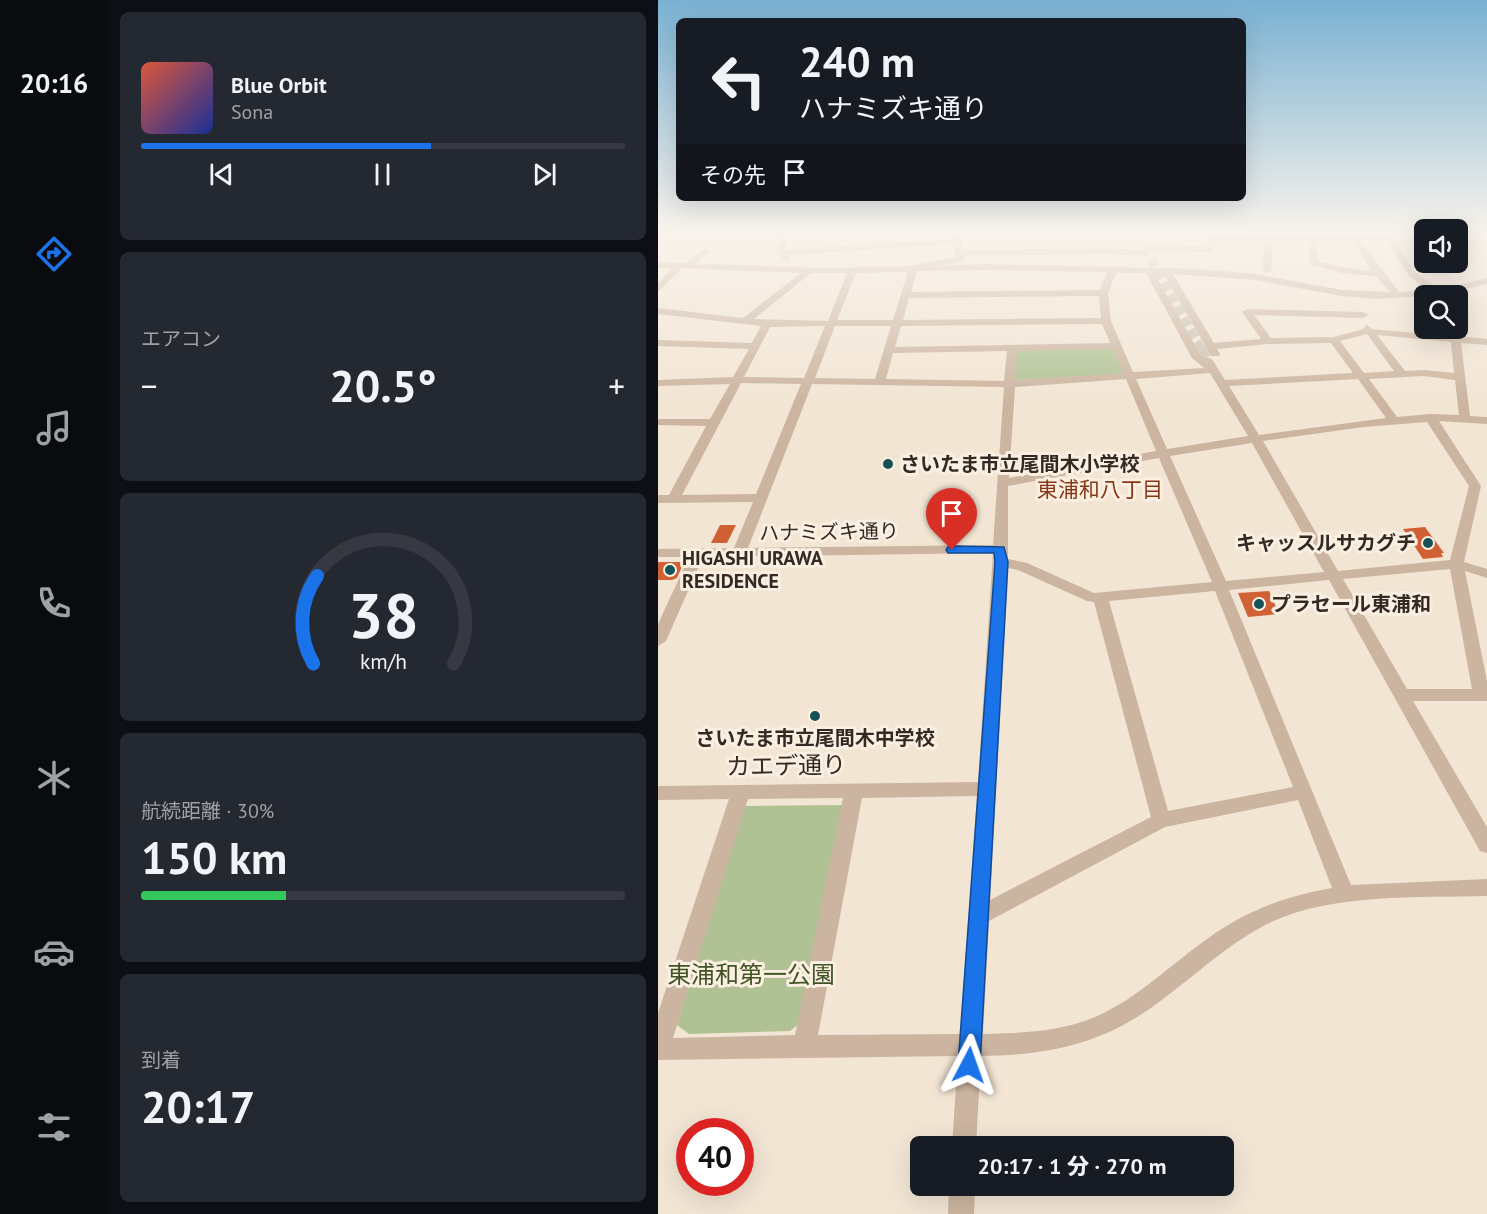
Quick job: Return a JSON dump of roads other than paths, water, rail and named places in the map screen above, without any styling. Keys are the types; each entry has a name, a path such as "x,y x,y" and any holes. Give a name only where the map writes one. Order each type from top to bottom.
{"street":[{"path":"746,321 784,289"},
{"path":"739,552 845,289"},
{"path":"879,383 908,289"},
{"path":"1105,289 1106,321 1220,585 1345,894"},
{"path":"1159,289 1197,358 1211,359"},
{"path":"1176,289 1223,383 1486,845"},
{"path":"1317,289 1363,295 1414,294"},
{"path":"1342,293 1343,289"},
{"path":"1392,289 1397,295"},
{"path":"906,295 1103,292"},
{"path":"1363,295 1363,315 1367,331 1401,374"},
{"path":"658,311 767,324 1106,321"},
{"path":"1268,341 1247,312 1363,315"},
{"path":"673,499 767,324"},
{"path":"658,383 736,380 1009,384 1129,376 1211,359 1268,341 1334,340 1367,331 1414,333"},
{"path":"1468,338 1486,342"},
{"path":"1455,339 1465,418"},
{"path":"1334,340 1394,420"},
{"path":"658,343 755,346"},
{"path":"889,350 1117,346"},
{"path":"965,1136 988,789 1012,348"},
{"path":"1223,383 1423,373 1459,377"},
{"path":"1003,483 1255,438 1394,420 1430,417 1486,421"},
{"path":"1401,695 1484,695 1456,564 1481,488 1430,417"},
{"path":"658,422 713,423"},
{"path":"658,499 761,498"},
{"name":"ハナミズキ通り","path":"658,553 1001,556 1092,598 1100,597"},
{"path":"658,641 698,553"},
{"path":"1160,820 1100,597 1456,564 1486,574"},
{"name":"カエデ通り","path":"658,793 988,789"},
{"path":"804,1046 854,790"},
{"path":"741,792 658,1048 970,1044 1062,1038 1103,1026 1138,1007 1211,947 1246,924 1283,908 1345,894 1486,887"},
{"path":"980,915 1160,820 1304,792"},
{"path":"961,1214 962,1196"}],"tunnel":[{"path":"1167,289 1201,349"},
{"path":"1201,348 1208,361"}],"place":[{"name":"さいたま市立尾間木小学校","path":"888,464"},
{"name":"キャッスルサカグチ","path":"1428,543"},
{"name":"HIGASHI URAWA RESIDENCE","path":"670,570"},
{"name":"プラセール東浦和","path":"1259,604"},
{"name":"さいたま市立尾間木中学校","path":"815,716"}],"district":[{"name":"東浦和八丁目","path":"1100,490"}],"park label":[{"name":"東浦和第一公園","path":"751,975"}]}
